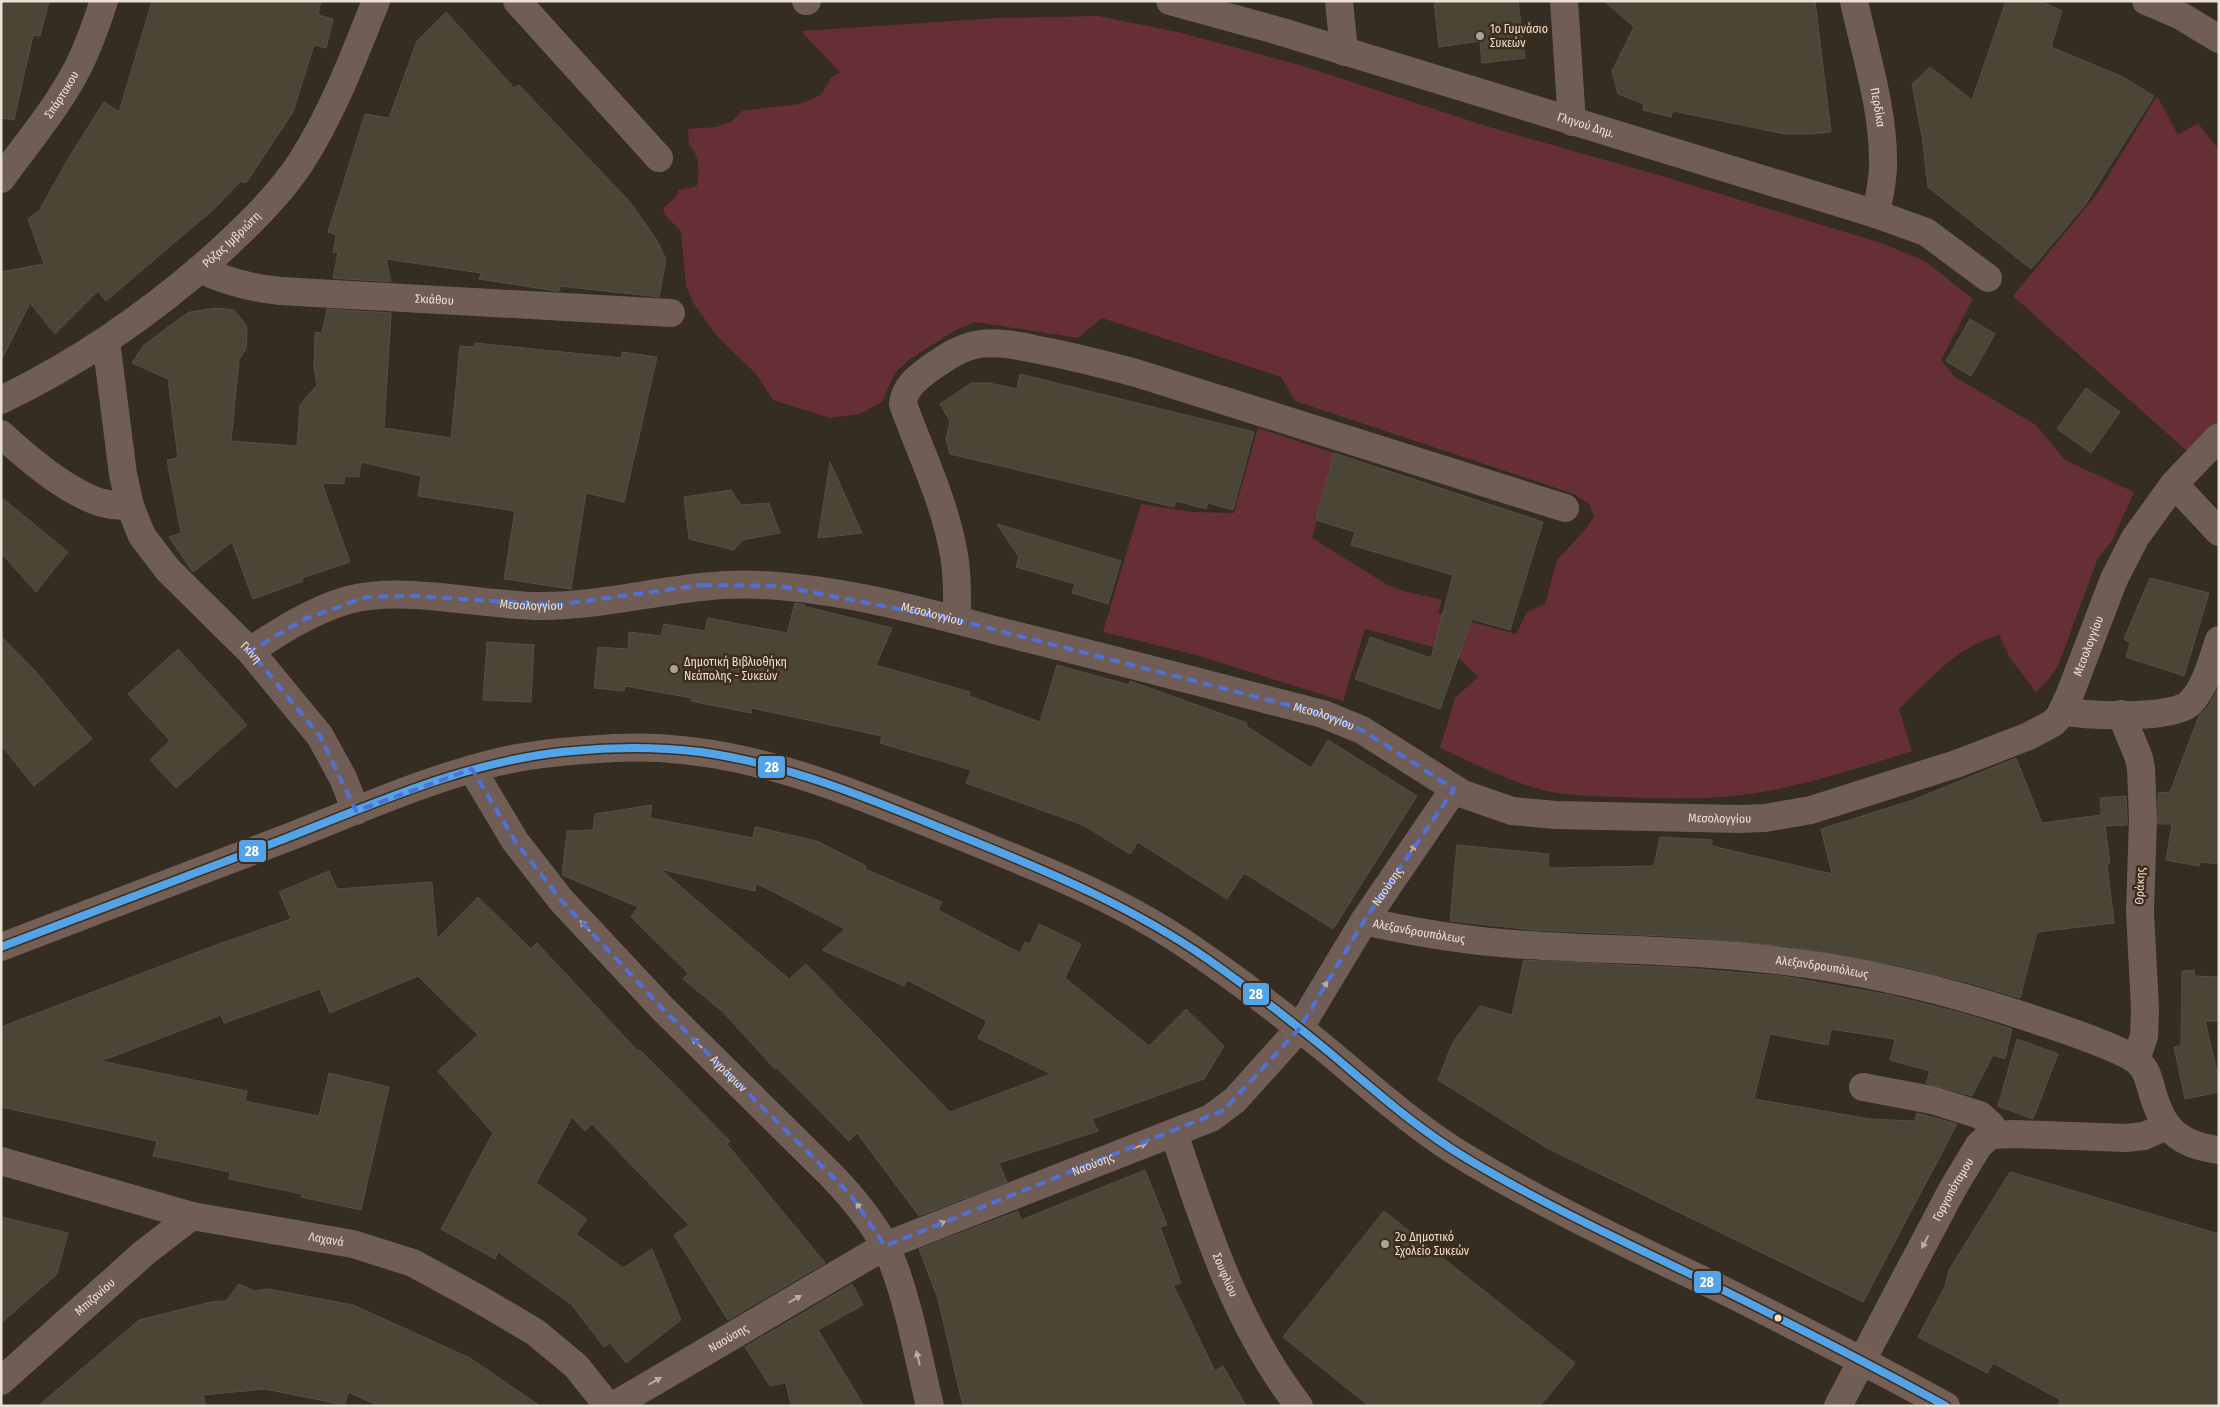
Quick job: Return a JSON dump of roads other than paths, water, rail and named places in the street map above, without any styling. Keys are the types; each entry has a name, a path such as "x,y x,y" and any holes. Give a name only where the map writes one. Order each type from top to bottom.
{"street":[{"name":"Σπάρτακου","path":"1,179 54,108 77,69 90,41 104,1"},
{"name":"Ρόζας Ιμβριώτη","path":"1,400 58,371 106,341 147,312 200,269 261,211 300,163 330,110 376,1"},
{"path":"517,1 659,158"},
{"name":"Γληνού Δημ.","path":"1170,1 1248,22 1876,214 1926,232 1988,278"},
{"path":"1339,1 1344,52"},
{"path":"1564,1 1572,122"},
{"name":"Περδίκα","path":"1854,1 1876,102 1882,141 1882,177 1876,214"},
{"path":"2146,1 2184,9 2219,39"},
{"name":"Σκιάθου","path":"200,269 235,284 296,293 671,313"},
{"name":"Γκίνη","path":"106,341 120,457 130,506 142,536 154,554 180,584 250,651 320,736 343,778 356,811"},
{"path":"957,620 957,579 951,540 931,474 903,404 903,398 911,384 927,370 951,354 979,344 1005,344 1026,347 1136,373 1565,508"},
{"path":"1,434 58,479 85,496 100,502 130,506"},
{"name":"Μεσολογγίου","path":"250,651 282,630 328,608 351,600 379,596 416,596 504,604 556,606 587,604 702,585 759,585 833,593 957,620 1323,714 1362,730 1454,789 1494,806 1526,813 1739,819 1780,816 1811,810 1956,764 2047,728 2059,717 2062,711 2125,555 2135,538 2174,484 2219,437"},
{"path":"2174,484 2219,532"},
{"path":"2062,711 2083,715 2173,712 2188,704 2195,697 2219,640"},
{"name":"Θράκης","path":"2121,714 2139,758 2141,769 2143,818 2140,912 2145,1010 2144,1036 2136,1060"},
{"path":"1,947 356,811 472,769 505,760 543,755 650,747 718,754 796,774 855,794 1121,904 1194,950 1299,1029 1388,1102 1460,1154 1513,1186 1862,1361 1946,1406"},
{"name":"Αγράφων","path":"472,769 514,840 561,900 670,1016 832,1176 855,1202 885,1246 897,1276 930,1406"},
{"name":"Ναούσης","path":"613,1406 885,1246 1174,1133 1211,1118 1224,1110 1247,1088 1299,1029 1364,921 1454,789"},
{"name":"Αλεξανδρουπόλεως","path":"1364,921 1425,933 1500,943 1748,957 1864,973 1945,991 2004,1009 2117,1050 2136,1060"},
{"path":"2136,1060 2146,1072 2157,1109 2167,1126 2187,1142 2200,1147 2219,1150"},
{"path":"1863,1088 1932,1100 1980,1115 1991,1125 1990,1136 2126,1138 2144,1136 2167,1126"},
{"name":"Σουφλίου","path":"1174,1133 1212,1244 1245,1320 1265,1355 1300,1406"},
{"name":"Γοργοπόταμου","path":"1838,1406 1954,1188 1990,1136"},
{"name":"Λαχανά","path":"1,1161 137,1202 192,1216 354,1244 412,1263 535,1332 576,1366 608,1406"},
{"name":"Μπιζανίου","path":"1,1381 144,1253 192,1216"}],"place":[{"name":"1ο Γυμνάσιο Συκεών","path":"1480,36"},
{"name":"Δημοτική Βιβλιοθήκη Νεάπολης - Συκεών","path":"674,669"},
{"name":"2ο Δημοτικό Σχολείο Συκεών","path":"1385,1244"}]}
